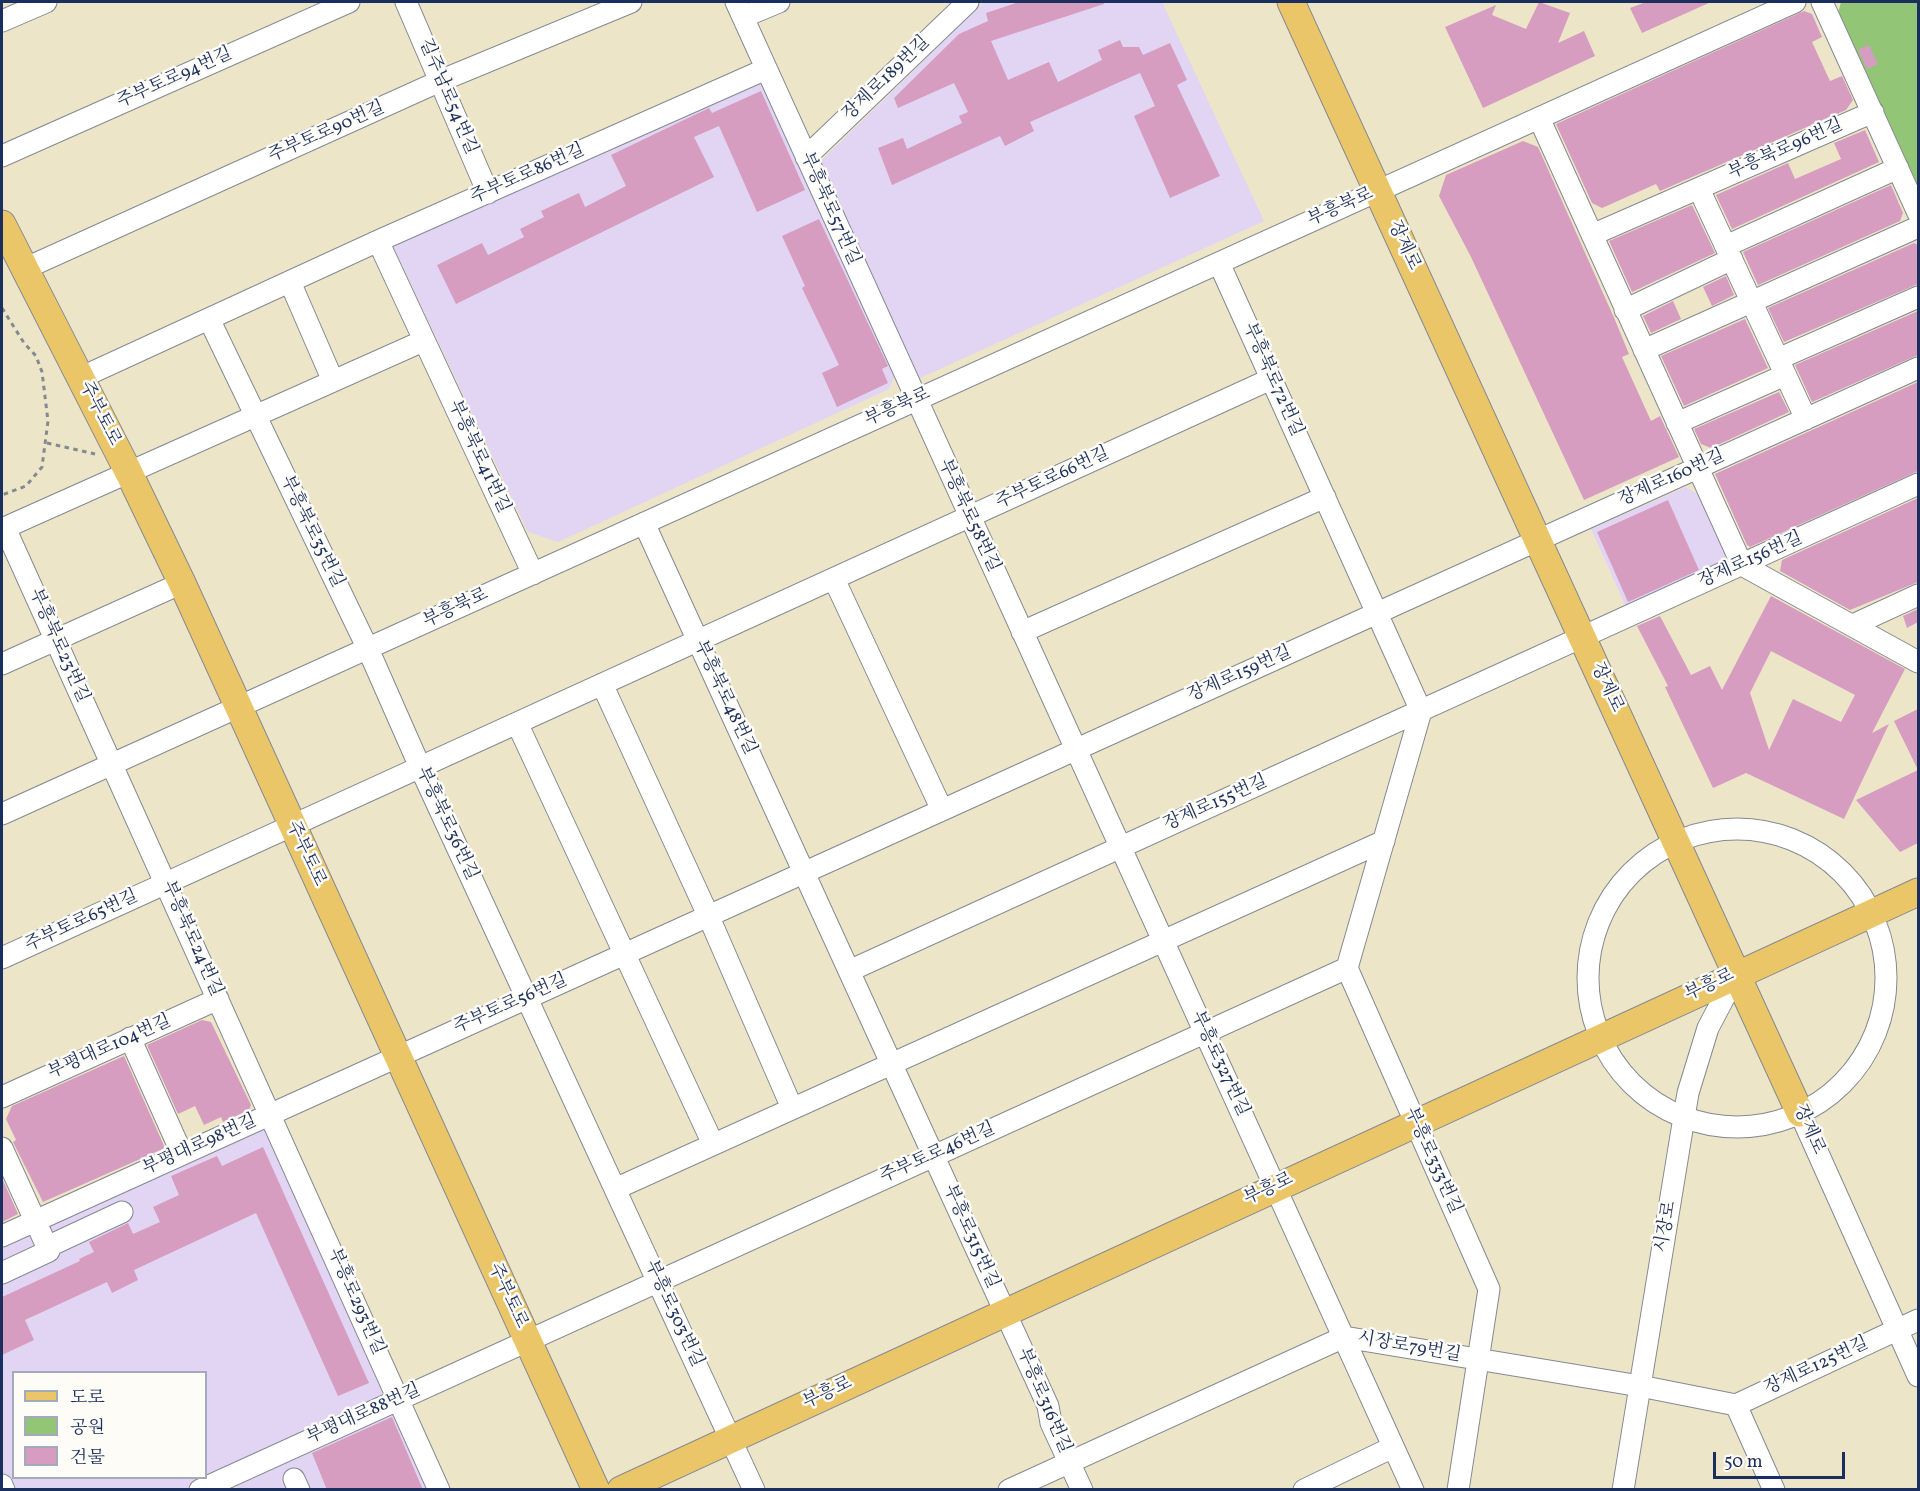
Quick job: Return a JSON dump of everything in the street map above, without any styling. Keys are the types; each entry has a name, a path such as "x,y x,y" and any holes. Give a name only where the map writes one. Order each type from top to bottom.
{"main road":[{"name":"장제로","path":"1291,2 1800,1113"},
{"name":"주부토로","path":"2,224 129,473 182,583 596,1490"},
{"name":"부흥로","path":"621,1490 1737,973 1918,892"}],"street":[{"path":"2,21 46,2"},
{"name":"주부토로94번길","path":"2,156 349,2"},
{"name":"길주남로54번길","path":"406,2 488,194"},
{"name":"주부토로90번길","path":"24,269 440,81 631,2"},
{"name":"부흥북로57번길","path":"779,2 739,9 915,400"},
{"name":"장제로189번길","path":"806,157 968,2"},
{"name":"부흥북로","path":"2,814 1795,2"},
{"path":"1822,2 1918,213"},
{"name":"주부토로86번길","path":"80,378 378,241 766,69"},
{"name":"부흥북로96번길","path":"1592,235 1873,112"},
{"path":"1539,118 1742,565 1918,662"},
{"path":"1625,310 1729,253 1898,168"},
{"path":"1699,189 1806,419"},
{"path":"1644,350 1918,228"},
{"name":"부흥북로41번길","path":"378,241 533,574"},
{"name":"부흥북로72번길","path":"1219,263 1377,613"},
{"path":"290,282 333,381"},
{"path":"1677,423 1918,297"},
{"name":"부흥북로35번길","path":"209,319 253,416 368,649"},
{"path":"3,528 423,341"},
{"name":"장제로160번길","path":"1538,540 1673,486 1697,468 1918,368"},
{"name":"주부토로66번길","path":"292,825 1271,379"},
{"name":"부흥북로58번길","path":"915,400 1075,749"},
{"name":"장제로156번길","path":"1583,637 1918,484"},
{"path":"1022,632 1325,497"},
{"name":"부흥북로48번길","path":"644,523 804,872"},
{"name":"부흥북로23번길","path":"3,528 112,764"},
{"name":"장제로159번길","path":"804,872 1538,540"},
{"path":"834,579 942,810"},
{"path":"2,664 182,583"},
{"path":"1853,625 1918,595"},
{"path":"1347,968 1422,711 1377,613"},
{"name":"장제로155번길","path":"849,971 1583,637"},
{"name":"부흥북로36번길","path":"368,649 527,998"},
{"path":"602,684 708,915 792,1108"},
{"path":"517,723 713,1144"},
{"name":"부흥로327번길","path":"1075,749 1413,1490"},
{"name":"부흥북로24번길","path":"112,764 270,1114"},
{"name":"주부토로65번길","path":"2,958 292,825"},
{"path":"1724,829 1751,830 1788,838 1822,856 1837,867 1852,884 1871,913 1881,940 1886,969 1883,1008 1877,1027 1865,1054 1847,1078 1818,1103 1800,1113 1755,1126 1716,1126 1685,1118 1658,1105 1634,1087 1614,1064 1599,1037 1590,1010 1587,981 1590,952 1598,924 1611,898 1629,875 1651,856 1677,842 1724,829"},
{"path":"615,1189 1384,841"},
{"name":"주부토로56번길","path":"398,1056 804,872"},
{"name":"부흥로315번길","path":"804,872 1005,1312"},
{"name":"주부토로46번길","path":"528,1341 1347,968"},
{"name":"부흥로333번길","path":"1347,968 1489,1289 1458,1490"},
{"name":"시장로","path":"1623,1490 1696,1059 1708,1028 1737,973"},
{"name":"부흥로303번길","path":"527,998 754,1490"},
{"name":"부평대로104번길","path":"2,1097 218,999"},
{"path":"130,1038 182,1154"},
{"name":"부평대로98번길","path":"2,1236 398,1056"},
{"name":"장제로","path":"1800,1113 1918,1376"},
{"name":"부흥로293번길","path":"270,1114 439,1490"},
{"path":"2,1148 49,1251 2,1273"},
{"path":"47,1247 122,1212"},
{"name":"부흥로316번길","path":"1005,1312 1048,1406 1052,1423 1082,1490"},
{"name":"장제로125번길","path":"1736,1405 1918,1320"},
{"name":"시장로79번길","path":"1009,1490 1344,1337 1640,1386 1736,1405"},
{"name":"부평대로88번길","path":"200,1490 528,1341"},
{"path":"1736,1405 1774,1490"},
{"path":"1304,1490 1394,1447"},
{"path":"2,1485 4,1490"}],"path":[{"path":"2,308 24,344 36,356 42,372 48,421 47,443 42,467 26,486 2,495"},
{"path":"47,443 105,456"}],"shaded area":[{"path":"984,2 1162,2 1264,221 918,379 819,163"},
{"path":"762,76 896,372 889,389 558,542 528,532 393,246"},
{"path":"1686,487 1697,494 1726,554 1721,568 1627,609 1591,529"},
{"path":"270,1114 439,1489 238,1489 231,1476 200,1489 4,1489 2,1485 2,1236"}],"green space":[{"path":"1841,2 1918,2 1918,192 1837,17"}],"building":[{"path":"1019,2 1104,2 1104,4 991,41 1008,80 1049,62 1058,82 1102,60 1098,50 1120,40 1123,47 1139,47 1143,55 1170,43 1187,80 1177,85 1220,176 1170,198 1134,116 1155,106 1140,73 1030,122 1034,131 1005,146 1000,136 892,185 878,148 903,138 907,149 962,123 959,116 968,112 954,83 898,108 894,98 959,34 988,21 986,13"},
{"path":"1539,2 1570,13 1558,43 1584,31 1595,56 1483,108 1445,27 1496,5 1492,15 1526,29"},
{"path":"1646,2 1711,2 1642,33 1630,8"},
{"path":"1804,11 1812,14 1822,37 1812,42 1830,81 1842,76 1853,100 1846,110 1660,191 1656,184 1602,208 1592,203 1556,124"},
{"path":"1869,45 1878,64 1867,69 1858,50"},
{"path":"761,91 805,190 757,212 719,126 694,137 714,177 456,304 437,265 482,243 488,255 524,237 520,229 544,217 541,211 579,193 585,207 626,186 611,155 709,108 712,113"},
{"path":"1865,130 1879,162 1732,229 1716,195 1788,163 1795,179 1841,159 1834,143"},
{"path":"1523,141 1538,147 1615,320 1629,354 1622,357 1651,421 1660,416 1679,457 1584,500 1471,257 1439,196 1446,175"},
{"path":"1891,185 1903,213 1900,221 1758,285 1743,252"},
{"path":"1692,205 1715,253 1632,292 1609,241"},
{"path":"819,219 888,366 882,369 888,383 837,407 822,373 839,365 802,288 805,286 782,236"},
{"path":"1914,243 1918,245 1918,284 1784,342 1768,308"},
{"path":"1726,276 1734,295 1712,306 1703,287"},
{"path":"1673,301 1681,319 1651,333 1643,316"},
{"path":"1918,311 1918,355 1812,402 1795,365"},
{"path":"1745,319 1768,368 1684,406 1661,356"},
{"path":"1918,382 1918,471 1750,547 1747,545 1715,474"},
{"path":"1779,392 1789,412 1711,448 1701,444 1694,429"},
{"path":"1918,498 1918,582 1850,610 1780,571 1782,560"},
{"path":"1668,500 1699,570 1628,602 1597,532"},
{"path":"1771,596 1905,669 1872,733 1889,724 1844,819 1746,773 1713,788 1665,687 1668,686 1637,626 1660,616 1691,675 1710,666 1722,690","holes":["1771,651 1855,695 1841,722 1793,699 1769,750 1750,693"]},
{"path":"1918,609 1918,622 1907,628 1903,616"},
{"path":"1918,709 1918,770 1894,721"},
{"path":"1918,770 1918,843 1900,852 1856,800"},
{"path":"202,1020 211,1022 251,1105 249,1110 223,1122 221,1117 204,1125 195,1106 178,1114 147,1045"},
{"path":"124,1056 165,1148 43,1202 13,1142 16,1140 6,1119 12,1106"},
{"path":"263,1147 369,1383 338,1396 256,1213 134,1270 138,1280 112,1293 107,1282 25,1320 34,1340 2,1355 2,1297 80,1261 79,1259 94,1252 89,1242 128,1223 133,1234 160,1222 153,1207 179,1195 171,1176 217,1156 222,1166"},
{"path":"2,1178 18,1214 2,1222"},
{"path":"392,1417 423,1490 327,1490 312,1453"}]}
